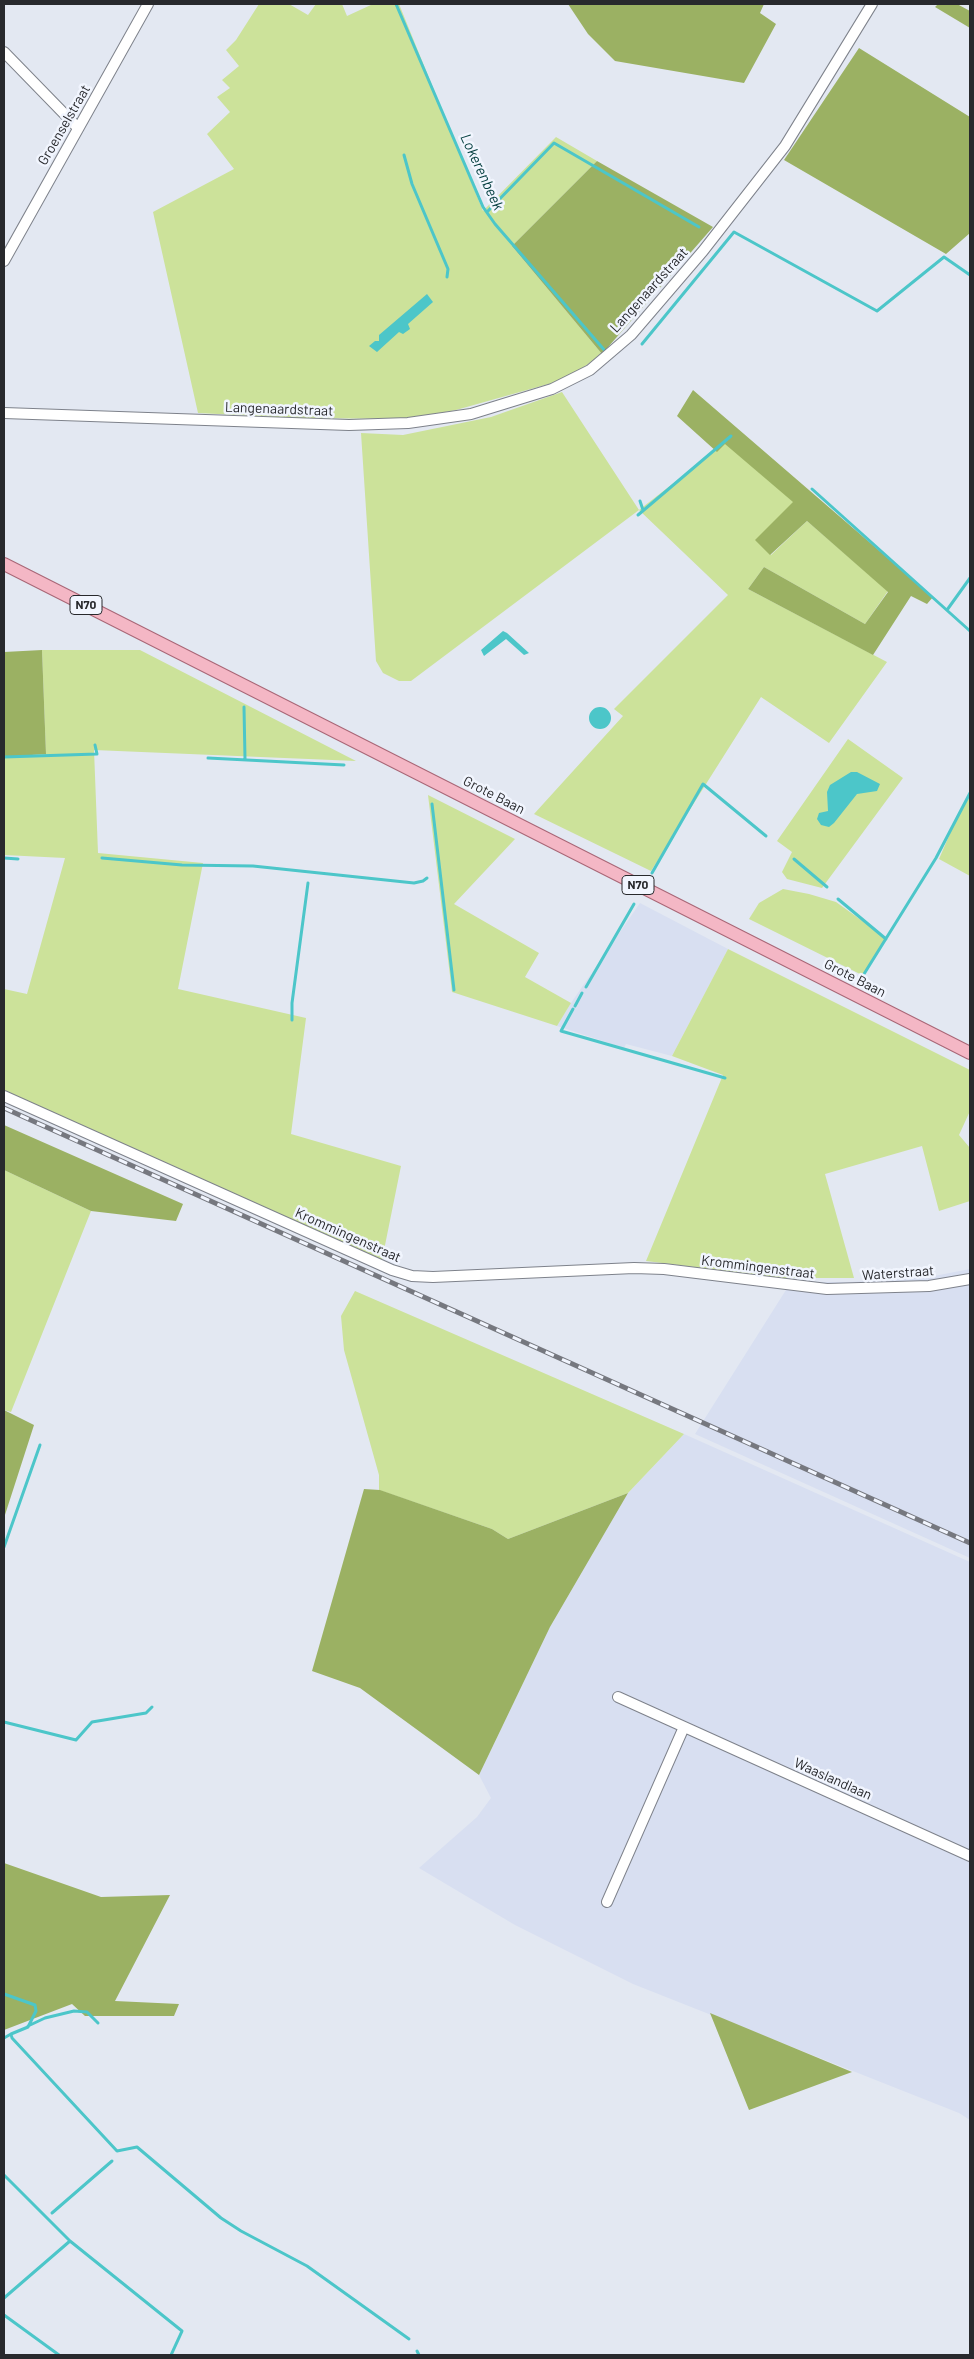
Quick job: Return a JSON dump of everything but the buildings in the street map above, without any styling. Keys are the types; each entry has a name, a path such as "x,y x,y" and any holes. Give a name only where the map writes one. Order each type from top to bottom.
{"main road":[{"name":"Grote Baan","path":"4,564 970,1053"}],"street":[{"name":"Groenselstraat","path":"4,261 148,4"},
{"name":"Langenaardstraat","path":"4,413 349,425 408,423 471,414 552,389 590,370 631,335 703,251 785,146 872,4"},
{"path":"4,52 78,128"},
{"name":"Krommingenstraat","path":"4,1096 392,1270 412,1276 433,1277 634,1268 664,1269 827,1289"},
{"name":"Waterstraat","path":"827,1289 929,1286 970,1279"},
{"name":"Waaslandlaan","path":"618,1697 970,1856"},
{"path":"607,1902 684,1727"}],"shaded area":[{"path":"640,903 728,949 672,1056 626,1044 624,1048 557,1026"},
{"path":"970,1269 970,1558 695,1434 791,1282 851,1282 929,1277"},
{"path":"684,1434 970,1562 970,2120 959,2113 633,1984 515,1925 419,1868 477,1817 491,1798 479,1775 550,1627 628,1493"}],"green space":[{"path":"259,4 289,4 308,15 316,4 342,4 347,16 373,4 399,4 483,211 556,137 597,161 512,246 602,354 577,372 552,383 456,410 408,419 295,418 198,413 153,212 234,169 207,134 230,112 217,97 230,88 222,80 239,66 226,50 236,40"},
{"path":"568,4 764,4 760,13 776,24 744,83 615,61 588,34"},
{"path":"938,4 957,4 970,11 970,28 935,7"},
{"path":"859,48 970,117 970,233 946,254 784,160"},
{"path":"597,161 713,227 602,354 512,246"},
{"path":"693,390 933,597 927,604 911,596 873,655 748,589 764,567 865,624 888,592 807,521 770,555 755,540 793,502 725,444 717,452 677,416"},
{"path":"562,392 639,510 411,681 399,681 383,673 376,661 361,433 403,435 491,417"},
{"path":"725,443 794,502 756,540 771,555 807,521 888,591 865,624 764,567 748,589 887,662 829,743 761,697 651,871 534,814 623,716 614,709 728,595 639,510"},
{"path":"42,650 140,650 356,761 94,750 98,853 203,863 178,989 306,1018 291,1134 401,1166 382,1260 4,1091 4,989 27,994 65,858 4,855 4,757 46,754"},
{"path":"42,650 46,754 4,757 4,652"},
{"path":"848,739 903,778 822,888 787,879 782,872 792,852 777,841"},
{"path":"970,794 970,876 939,859 958,815"},
{"path":"428,795 515,839 454,904 539,953 525,977 571,1003 557,1026 452,992"},
{"path":"783,889 836,902 886,938 864,976 749,919 759,903"},
{"path":"728,949 970,1070 970,1111 959,1135 970,1148 970,1201 939,1211 922,1146 825,1174 854,1278 782,1278 646,1261 723,1075 672,1056"},
{"path":"4,1125 183,1204 176,1221 91,1211 4,1170"},
{"path":"4,1170 91,1211 11,1412 4,1410"},
{"path":"355,1291 684,1434 628,1493 508,1539 492,1529 379,1490 379,1475 344,1350 341,1316"},
{"path":"4,1410 34,1425 4,1518"},
{"path":"364,1489 380,1490 492,1529 508,1539 628,1493 550,1627 479,1775 360,1688 312,1671"},
{"path":"4,1863 101,1897 170,1895 115,2001 179,2004 174,2016 85,2016 72,2004 4,2030"},
{"path":"710,2013 852,2072 749,2110"}],"water":[{"path":"427,294 433,302 408,324 410,329 403,334 399,332 377,352 369,346 375,341 379,341 379,335"},
{"path":"503,631 529,653 524,655 506,639 484,656 481,650"},
{"path":"600,707 608,710 611,718 608,726 600,729 592,726 589,718 592,710"},
{"path":"851,772 857,772 880,784 877,791 857,794 834,823 829,827 821,825 817,819 819,813 828,811 827,792 830,785"}],"waterway":[{"name":"Lokerenbeek","path":"396,4 483,207 495,224 606,352"},
{"path":"487,212 554,143 699,227"},
{"path":"404,155 412,184 448,269 447,277"},
{"name":"Lokerenbeek","path":"642,344 734,232 877,311 944,257 970,275"},
{"path":"638,515 731,436"},
{"path":"812,489 970,631"},
{"path":"640,501 643,510"},
{"path":"947,610 970,578"},
{"path":"244,707 245,759"},
{"path":"4,757 97,754 95,745"},
{"path":"208,758 344,765"},
{"path":"652,873 703,784 766,836"},
{"path":"864,974 936,858 970,793"},
{"path":"432,804 454,990"},
{"path":"4,858 18,859"},
{"path":"102,858 182,865 253,866 414,883 427,878"},
{"path":"794,859 827,887"},
{"path":"292,1020 292,1003 308,883"},
{"path":"838,899 886,939"},
{"path":"586,987 634,904"},
{"path":"575,1006 582,993"},
{"path":"573,1009 561,1031 725,1078"},
{"path":"4,1547 40,1445"},
{"path":"4,1722 76,1740 92,1722 146,1713 152,1707"},
{"path":"4,1994 35,2005 36,2011 28,2027 11,2034 12,2038 117,2151 137,2147 221,2218 241,2231 307,2266 409,2339"},
{"path":"28,2026 45,2018 74,2011 87,2012 98,2023"},
{"path":"4,2038 11,2034"},
{"path":"52,2213 112,2161"},
{"path":"4,2175 70,2241 4,2298"},
{"path":"70,2241 182,2331 171,2355"},
{"path":"4,2315 59,2355"},
{"path":"417,2351 419,2355"}],"railway":[{"path":"4,1108 970,1543"}]}
